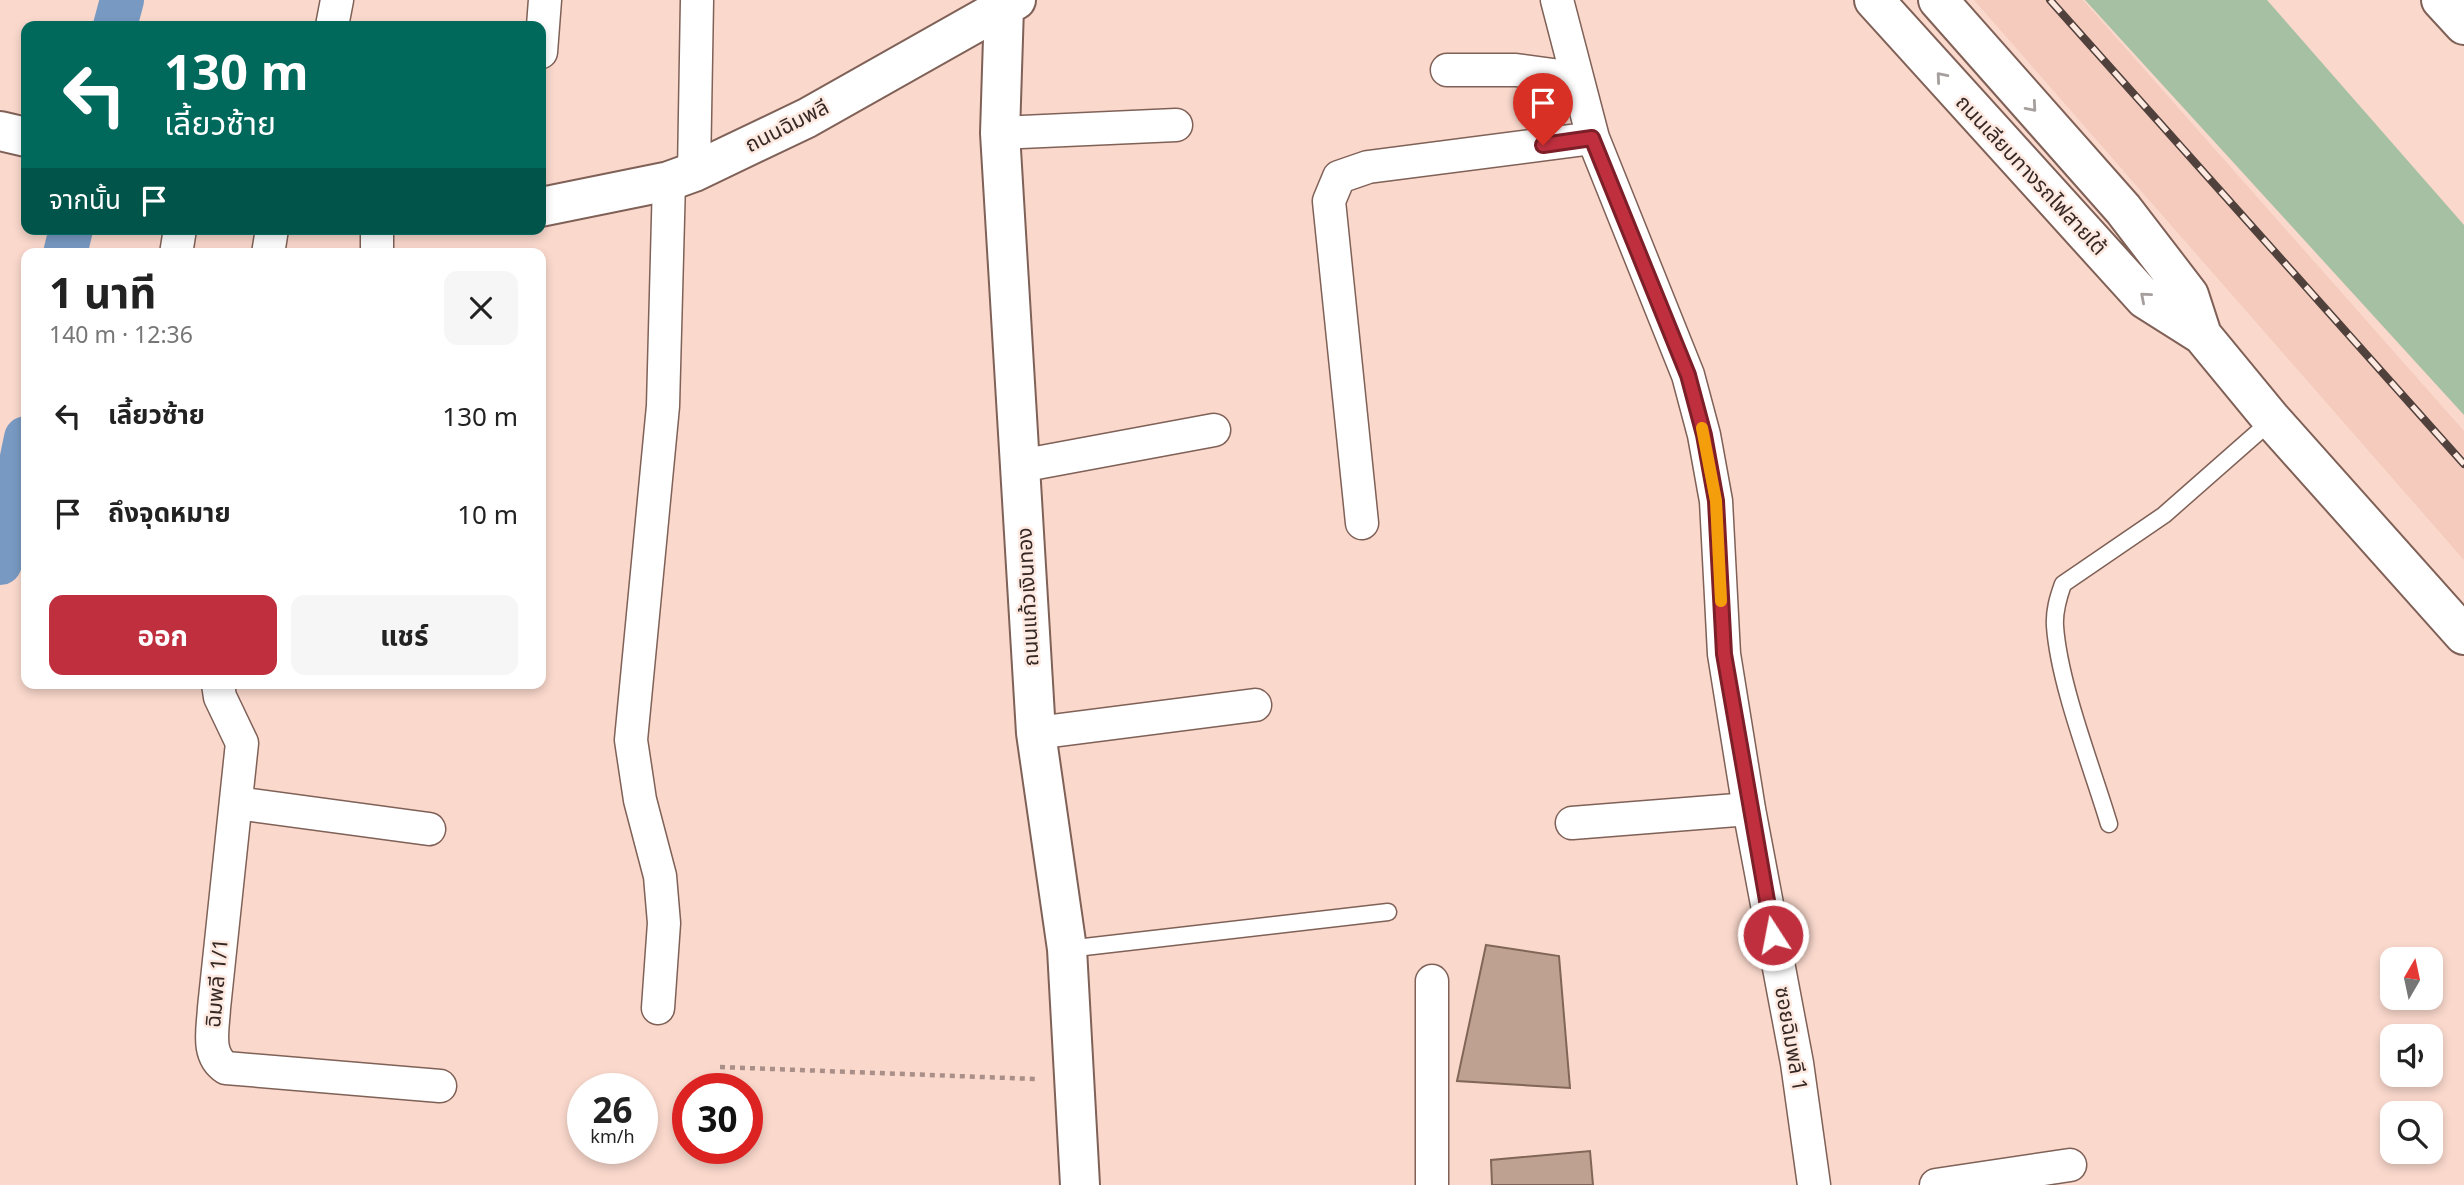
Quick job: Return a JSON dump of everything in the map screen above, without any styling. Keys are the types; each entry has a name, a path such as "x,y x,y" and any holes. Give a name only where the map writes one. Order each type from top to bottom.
{"street":[{"path":"333,21 337,0"},
{"path":"543,21 544,0"},
{"path":"658,1008 664,923 660,876 640,800 631,740 663,406 697,0"},
{"name":"ซอยฉิมพลี 1","path":"1558,0 1575,78 1592,138 1688,375 1704,435 1716,501 1724,654 1749,809 1797,1063 1814,1185"},
{"name":"ถนนเลียบทางรถไฟสายใต้","path":"1874,0 2145,299 2202,335 2272,420 2464,635"},
{"name":"ถนนเลียบทางรถไฟสายใต้","path":"1938,0 2123,209 2189,295 2202,335"},
{"path":"2441,0 2464,25"},
{"name":"ถนนฉิมพลี","path":"546,206 682,176 807,118 1010,4"},
{"name":"ถนนแก้วเงินทอง","path":"1010,4 1000,132 1036,733 1067,949 1080,1185"},
{"path":"1447,70 1516,70 1575,78"},
{"path":"1000,132 1176,125"},
{"path":"0,131 21,136"},
{"path":"1362,523 1329,201 1339,177 1368,167 1592,138"},
{"path":"1020,466 1214,430"},
{"name":"ฉิมพลี 1/1","path":"219,689 242,743 214,1008 212,1045 220,1064 226,1068 440,1086"},
{"path":"1036,733 1255,705"},
{"path":"236,803 429,829"},
{"path":"1572,822 1749,809"},
{"path":"1432,981 1432,1185"},
{"path":"1936,1185 2070,1165"}],"lane":[{"path":"2109,824 2067,686 2055,627 2056,602 2063,584 2164,514 2272,420"},
{"path":"1067,949 1388,912"}],"path":[{"path":"720,1067 1074,1080"}],"shaded area":[{"path":"1974,0 2083,0 2464,431 2464,560"}],"green space":[{"path":"2085,0 2267,0 2464,225 2464,415"}],"building":[{"path":"1486,945 1559,956 1570,1088 1457,1081"},
{"path":"1590,1151 1593,1185 1492,1185 1491,1160"}],"waterway":[{"path":"116,21 122,0"},
{"path":"66,248 70,235"},
{"path":"0,563 21,462"}],"railway":[{"path":"2050,0 2464,464"}],"slow traffic":[{"path":"1702,428 1716,501 1721,601"}],"route":[{"path":"1543,145 1592,138 1688,375 1704,435 1716,501 1724,654 1773,935"}]}
